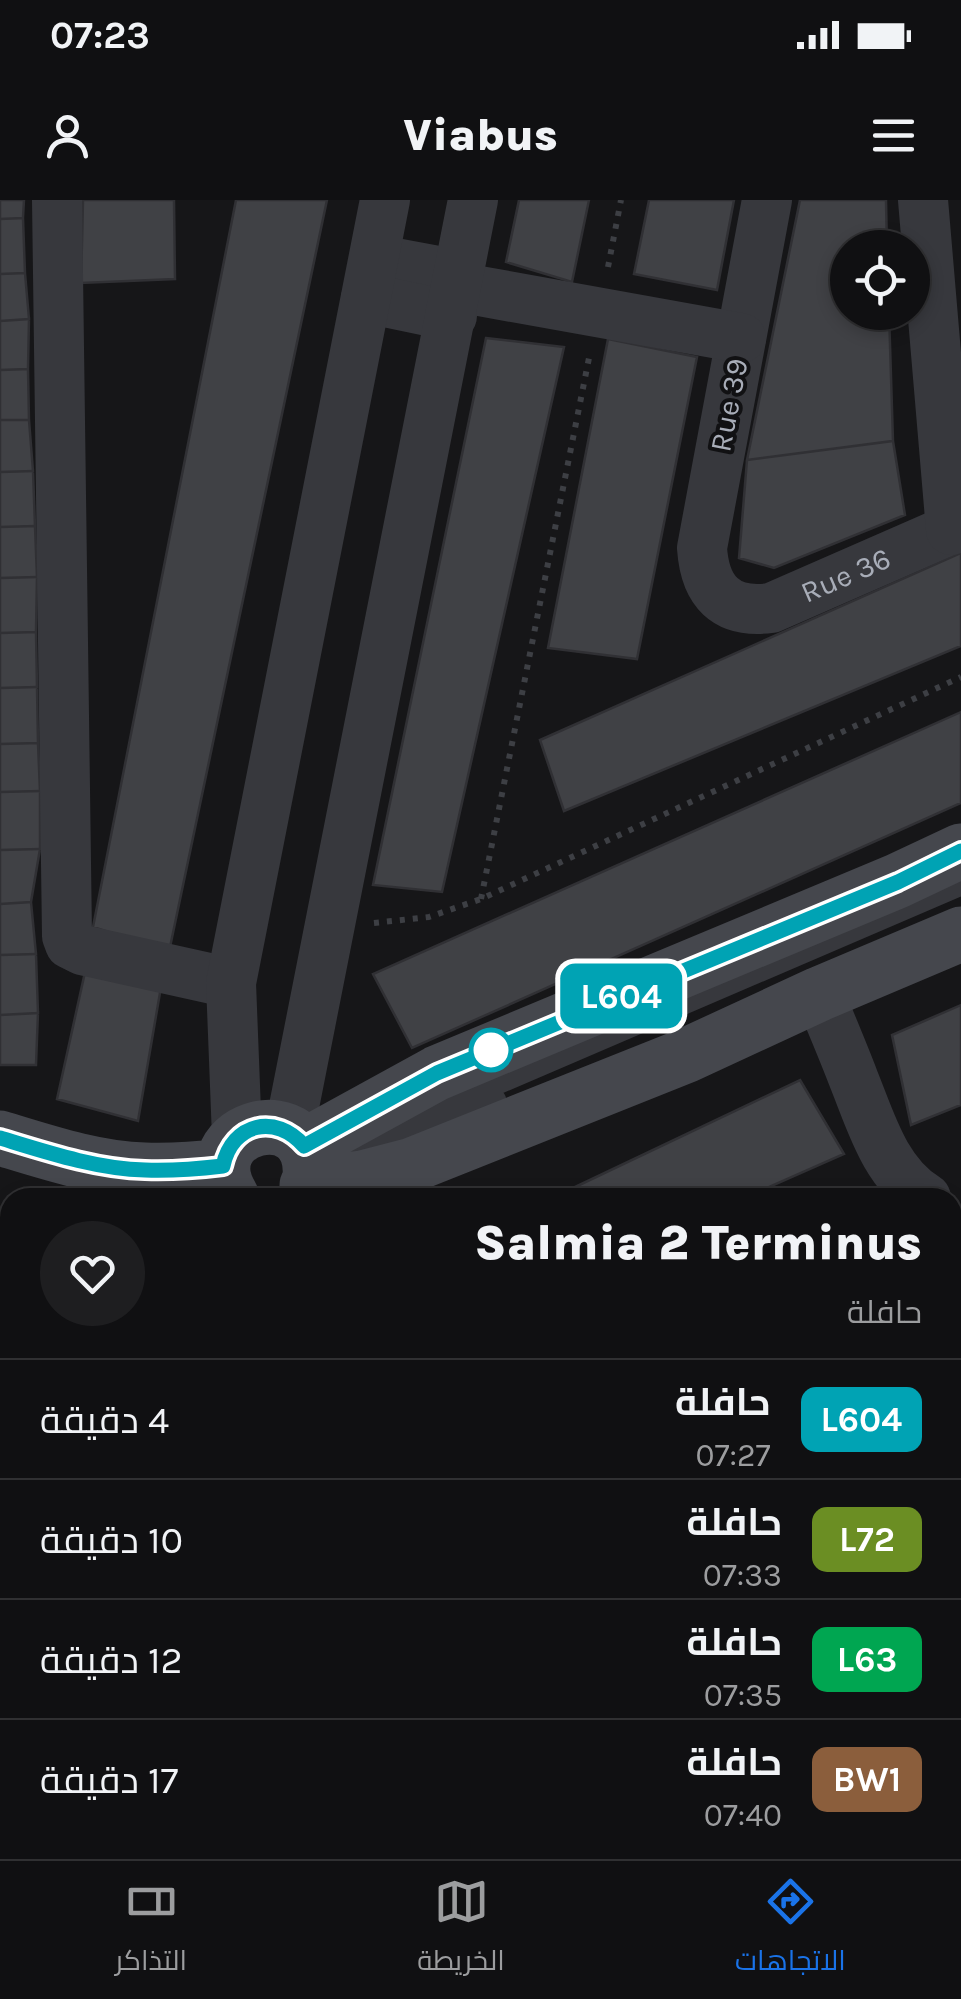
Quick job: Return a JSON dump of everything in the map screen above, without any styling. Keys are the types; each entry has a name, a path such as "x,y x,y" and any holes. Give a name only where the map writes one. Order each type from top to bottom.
{"main road":[{"path":"279,1165 437,1073 898,882 961,851"},
{"path":"0,1138 97,1164 141,1170 279,1165 362,1178 412,1165 685,1056 961,934"},
{"path":"0,1177 69,1188"}],"street":[{"path":"57,200 67,936 70,944 82,950 231,983"},
{"path":"279,1165 231,983 385,200"},
{"path":"279,1165 332,922 473,200"},
{"name":"Rue 39","path":"727,602 711,586 703,566 702,548 767,200"},
{"path":"923,200 956,528"},
{"path":"370,279 599,312 741,338"},
{"name":"Rue 36","path":"727,602 749,609 781,604 956,528"},
{"path":"820,994 891,1164 917,1188"}],"lane":[{"path":"279,1165 497,1082 961,883"},
{"path":"279,1165 462,1114 961,900"}],"path":[{"path":"481,899 621,200"},
{"path":"332,922 378,923 429,917 481,899 961,677"}],"building":[{"path":"0,200 24,200 23,218 0,219"},
{"path":"83,200 174,200 175,279 81,283"},
{"path":"236,200 327,200 169,952 93,927"},
{"path":"519,200 589,200 572,282 506,262"},
{"path":"649,200 734,200 717,290 634,274"},
{"path":"800,200 886,200 887,230 830,230 830,330 890,330 893,441 747,460"},
{"path":"23,218 25,273 0,274 0,219"},
{"path":"25,273 29,319 0,321 0,274"},
{"path":"29,319 28,369 0,370 0,321"},
{"path":"486,338 564,347 442,892 373,885"},
{"path":"608,339 697,357 637,659 548,648"},
{"path":"28,369 29,420 0,420 0,370"},
{"path":"0,420 29,420 33,471 0,472"},
{"path":"893,441 905,515 774,568 739,558 747,460"},
{"path":"33,471 35,526 0,527 0,472"},
{"path":"35,526 37,577 0,578 0,527"},
{"path":"961,553 961,646 564,811 540,740"},
{"path":"37,577 36,632 0,633 0,578"},
{"path":"36,632 37,687 0,688 0,633"},
{"path":"37,687 38,743 0,744 0,688"},
{"path":"961,712 961,803 412,1048 373,974"},
{"path":"38,743 40,791 0,792 0,744"},
{"path":"40,791 40,849 0,850 0,792"},
{"path":"40,849 31,902 0,904 0,850"},
{"path":"31,902 36,954 0,955 0,904"},
{"path":"36,954 38,1013 0,1015 0,955"},
{"path":"85,972 161,987 138,1121 57,1099"},
{"path":"961,1005 961,1105 911,1125 892,1035"},
{"path":"38,1013 36,1065 0,1065 0,1015"},
{"path":"800,1080 844,1154 767,1188 573,1188"}],"bus line":[{"name":"L604","path":"0,1138 97,1164 141,1170 223,1166 237,1137 257,1127 278,1127 304,1146 437,1073 898,882 961,851"}]}
